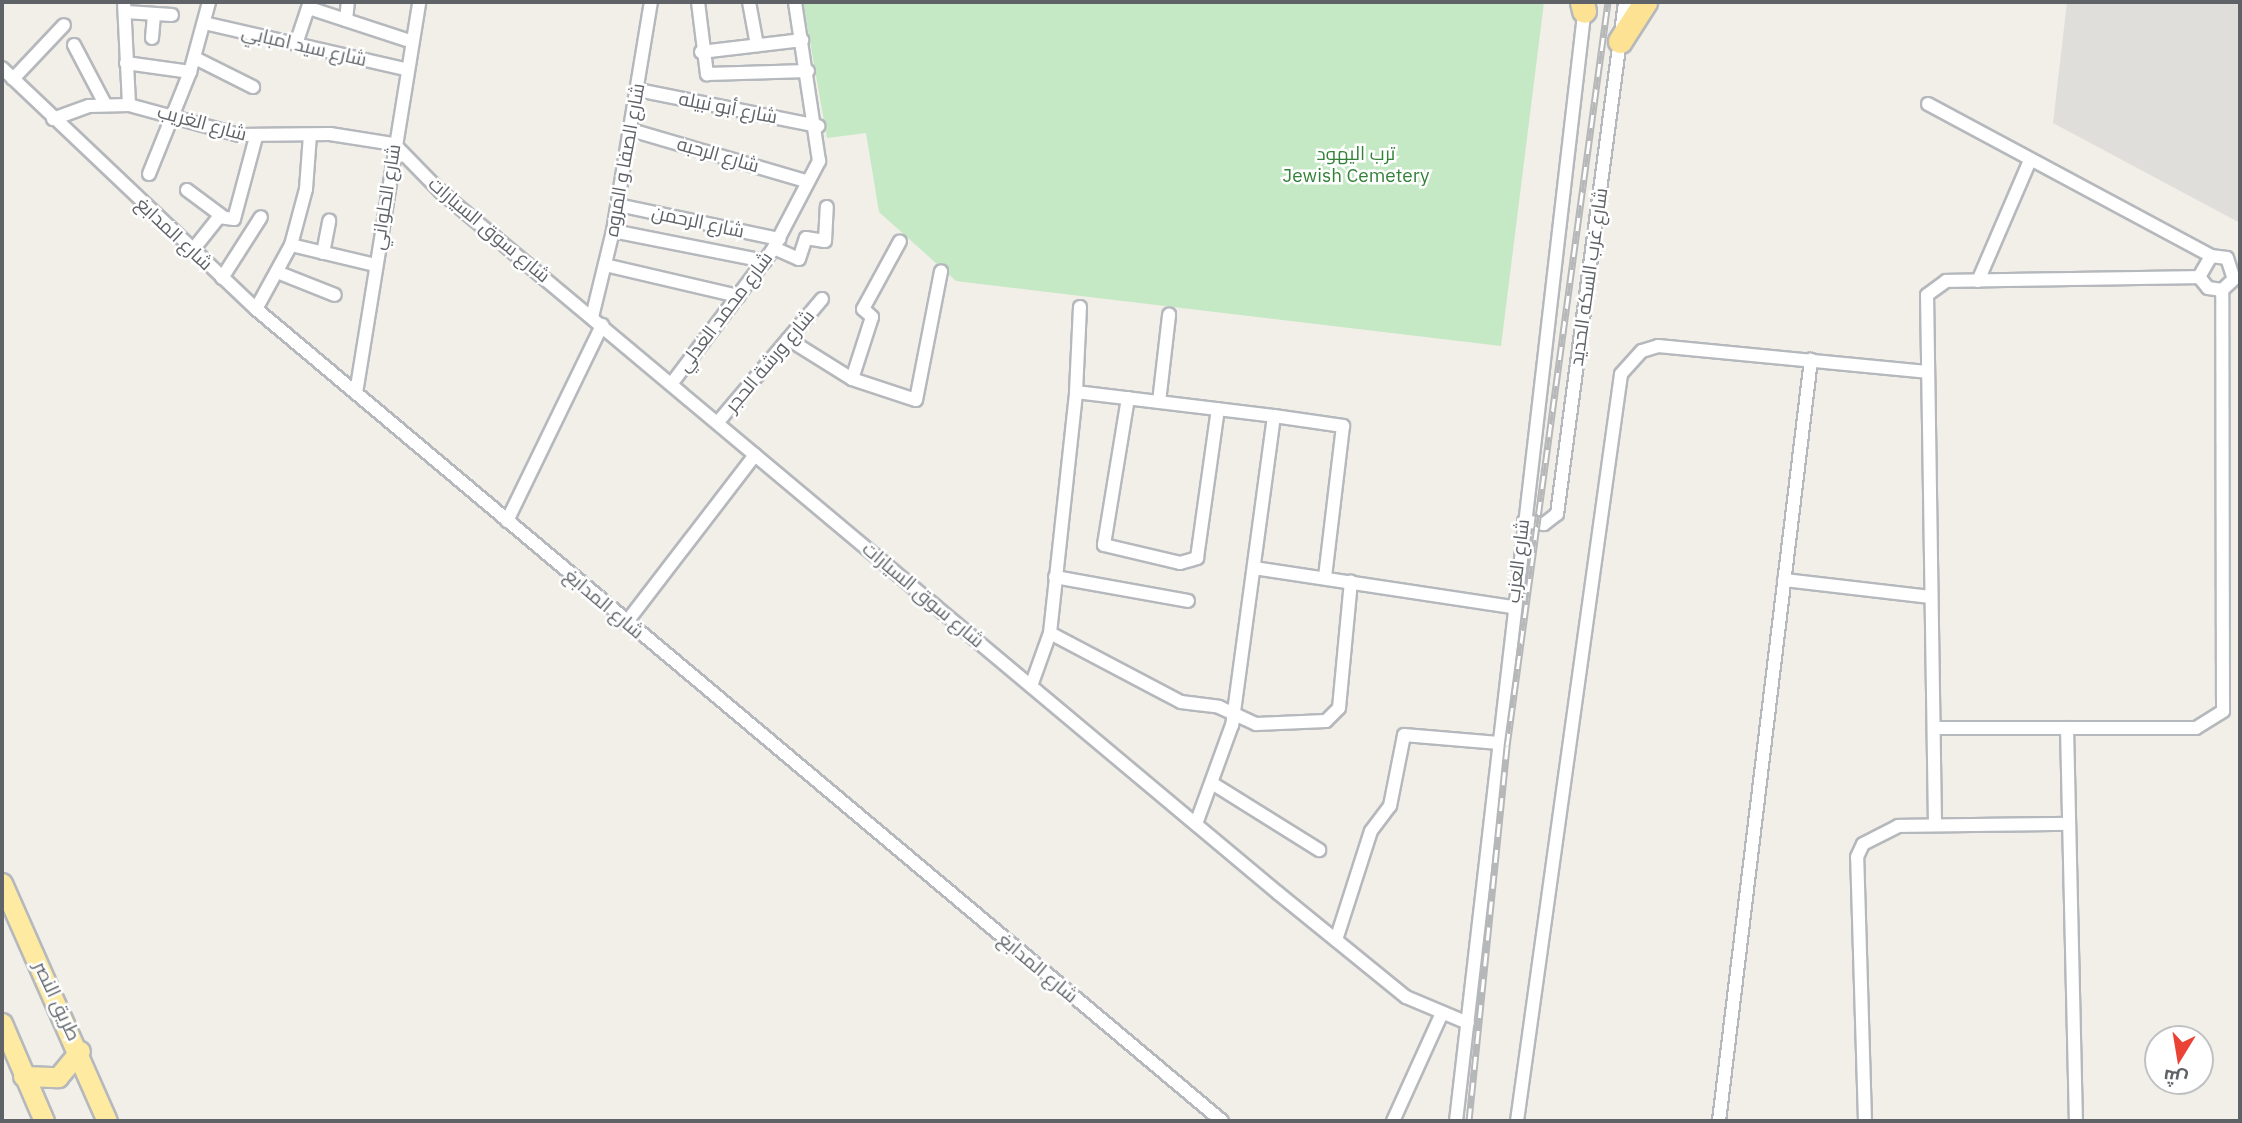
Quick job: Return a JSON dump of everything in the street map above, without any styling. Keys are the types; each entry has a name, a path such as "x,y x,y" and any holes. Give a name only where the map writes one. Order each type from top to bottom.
{"highway":[{"path":"1620,41 1645,2"},
{"name":"طريق النصر","path":"2,883 80,1051 107,1121"},
{"path":"2,1023 44,1121"},
{"path":"23,1076 58,1077 80,1051"}],"street":[{"path":"149,174 195,58 209,2"},
{"path":"346,20 348,2"},
{"name":"شارع الحلواني","path":"356,393 405,69 419,2"},
{"name":"شارع الصفا و المروه","path":"507,522 597,321 651,2"},
{"path":"698,2 703,70 808,71"},
{"path":"749,2 757,45"},
{"name":"شارع محمد العدلي","path":"672,383 765,261 820,156 818,126 795,2"},
{"name":"شارع غرب السكه الحديد","path":"1524,521 1544,524 1557,514 1625,2"},
{"path":"296,44 309,5 410,41"},
{"name":"شارع العزب","path":"1456,1121 1584,5"},
{"path":"129,105 125,7 172,15"},
{"path":"152,38 154,14"},
{"name":"شارع سيد امبابي","path":"204,23 405,69"},
{"path":"13,79 64,25"},
{"path":"701,52 802,40"},
{"path":"74,45 105,104"},
{"path":"195,58 253,87"},
{"path":"126,63 190,72"},
{"name":"شارع المدابغ","path":"2,68 256,309 626,623 1222,1121"},
{"name":"شارع أبو نبيله","path":"638,90 818,126"},
{"name":"شارع الغريب","path":"53,119 105,104 129,105 256,137 310,135 394,144"},
{"path":"1928,104 2211,256 2227,258 2237,272 2222,290 2223,711 2196,728 1934,728"},
{"name":"شارع الرحبه","path":"631,130 805,181"},
{"path":"256,309 291,246 306,189 310,135"},
{"path":"187,190 222,216 232,220 241,202 256,137"},
{"name":"شارع سوق السيارات","path":"394,144 755,455 1336,940 1406,997 1468,1023"},
{"path":"1978,281 2031,160"},
{"name":"شارع الرحمن","path":"618,205 776,244 799,259 806,238 825,241 827,207"},
{"path":"192,251 222,216"},
{"path":"222,278 261,217"},
{"path":"323,253 328,221"},
{"path":"613,231 765,261"},
{"path":"852,379 872,317 863,309 900,241"},
{"path":"291,246 375,265"},
{"path":"2199,277 2211,256"},
{"path":"605,265 737,296"},
{"path":"788,340 852,379 918,399 941,271"},
{"path":"278,272 335,295"},
{"path":"1935,825 1927,295 1938,283 2199,277"},
{"path":"2199,277 2208,288 2222,290"},
{"name":"شارع ورشة الحجر","path":"718,422 822,299"},
{"path":"1031,686 1050,633 1076,392 1080,307"},
{"path":"1160,402 1169,315"},
{"path":"1517,1121 1620,374 1642,351 1658,346 1927,372"},
{"path":"1719,1121 1811,360"},
{"path":"1076,392 1343,426 1325,578"},
{"path":"1128,398 1104,545 1180,563 1197,558 1218,409"},
{"path":"1196,824 1215,785 1234,713 1273,416"},
{"path":"626,623 755,455"},
{"path":"1254,568 1513,607"},
{"path":"1055,578 1188,601"},
{"path":"1784,580 1931,597"},
{"path":"1050,633 1164,696 1274,726 1334,716 1351,582"},
{"path":"2067,728 2076,1121"},
{"path":"1336,940 1371,831 1390,806 1404,735 1499,743"},
{"path":"1215,785 1319,850"},
{"path":"1865,1121 1857,857 1884,828 2068,824"},
{"path":"1393,1121 1442,1013"}],"shaded area":[{"path":"2067,2 2240,2 2240,223 2053,123"}],"green space":[{"name":"ترب اليهود Jewish Cemetery","path":"803,2 1544,2 1501,346 956,281 879,212 866,133 827,138"}],"railway":[{"path":"1469,1121 1507,746 1608,2"}]}
